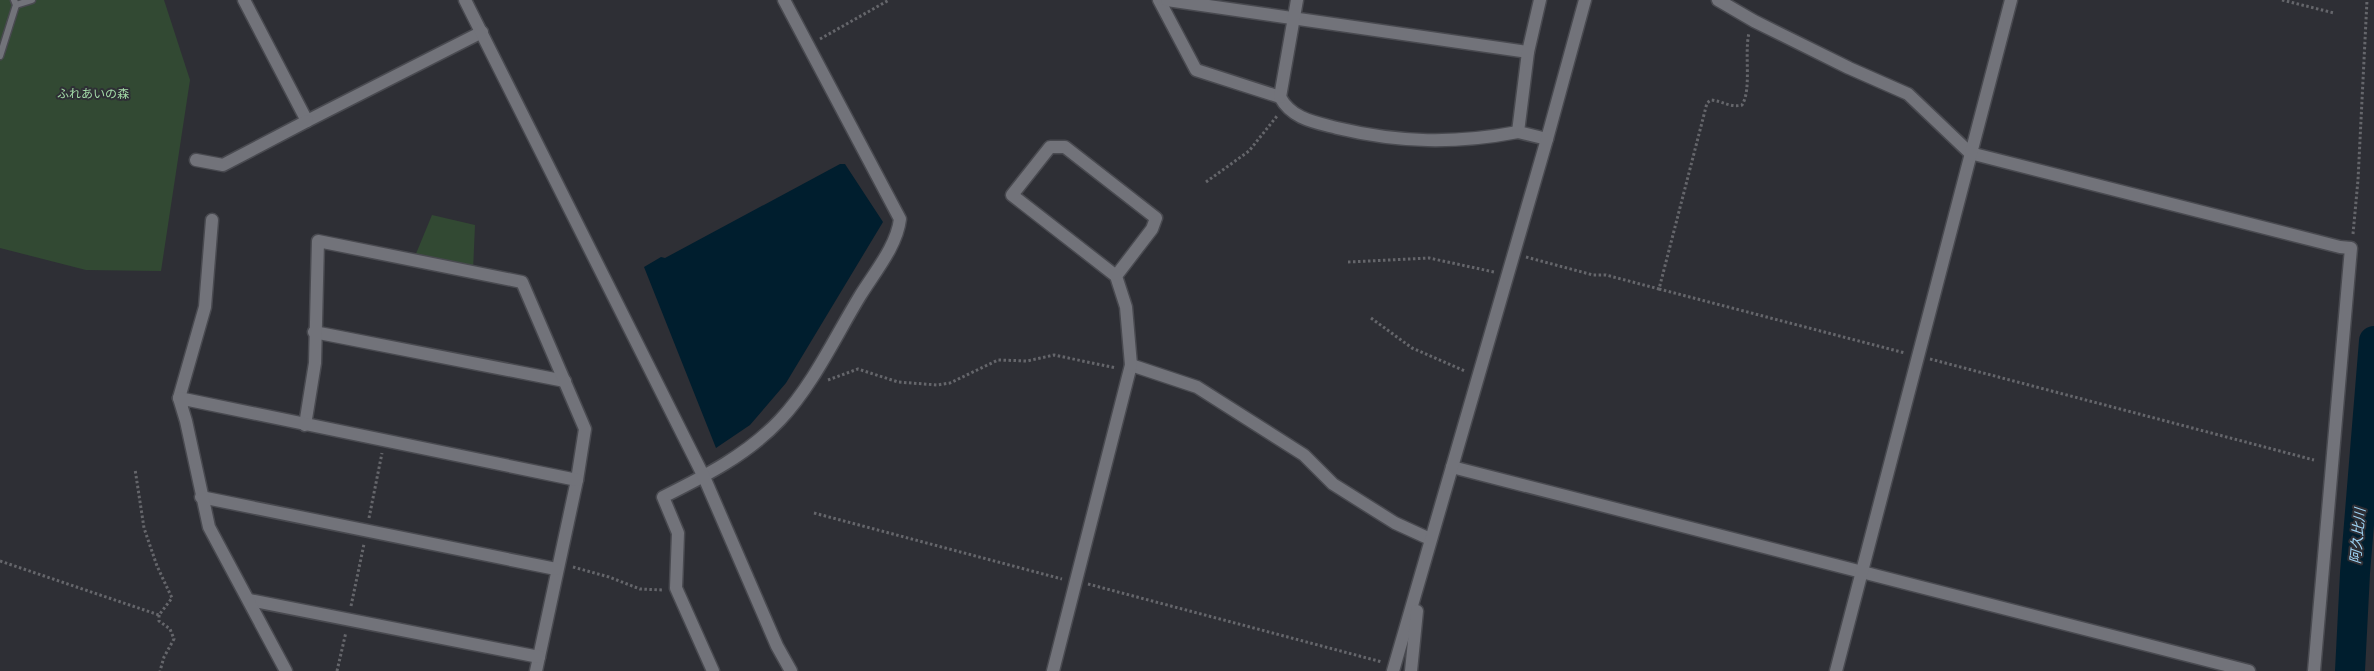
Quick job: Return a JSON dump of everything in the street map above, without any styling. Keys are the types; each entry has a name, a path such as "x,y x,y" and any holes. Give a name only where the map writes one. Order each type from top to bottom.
{"street":[{"path":"244,0 307,121"},
{"path":"465,0 704,477 778,646 791,671"},
{"path":"713,671 676,588 678,533 663,497 727,464 780,420 806,385 899,231 900,219 784,0"},
{"path":"1159,0 1196,70 1282,101 1302,119 1396,140 1478,139 1518,132 1547,138"},
{"path":"1167,0 1528,52"},
{"path":"1282,101 1297,0"},
{"path":"1518,132 1528,52 1540,0"},
{"path":"1394,668 1508,276 1585,0"},
{"path":"1718,0 1754,21 1849,68 1908,94 1970,153 2340,248 2351,248 2314,671"},
{"path":"1836,671 2011,0"},
{"path":"196,160 223,165 482,32"},
{"path":"1053,671 1131,365 1126,307 1116,276 1012,195 1050,147 1065,147 1156,218 1152,229 1116,276"},
{"path":"212,220 205,307 179,398 186,421 209,527 286,671"},
{"path":"305,425 315,363 314,332 318,240 522,282 586,429 577,480 557,566 536,671"},
{"path":"314,332 565,381"},
{"path":"1131,365 1198,386 1304,455 1333,484 1395,523 1430,539"},
{"path":"179,398 577,480"},
{"path":"1452,467 1862,570 2249,671"},
{"path":"201,497 557,566"},
{"path":"1411,671 1414,633 1426,554"},
{"path":"248,600 539,657"}],"lane":[{"path":"0,56 15,2 32,0"}],"path":[{"path":"808,46 889,0"},
{"path":"2282,0 2334,13"},
{"path":"2351,248 2358,180 2367,0"},
{"path":"1659,289 1707,103 1711,100 1716,100 1733,107 1742,105 1746,98 1746,59 1749,36 1754,21"},
{"path":"1206,182 1249,151 1282,101"},
{"path":"1514,253 1593,275 1606,275 2314,460"},
{"path":"1348,262 1429,258 1508,276"},
{"path":"1371,318 1412,348 1478,377"},
{"path":"806,385 816,384 858,369 898,382 937,385 950,382 998,360 1027,361 1054,355 1118,368 1131,365"},
{"path":"337,671 385,440"},
{"path":"135,469 144,528 157,566 172,598 159,614 159,621 170,628 174,639 164,657 160,671"},
{"path":"814,513 1394,668"},
{"path":"0,561 159,614"},
{"path":"557,566 609,577 640,589 656,591 676,588"}],"green space":[{"name":"ふれあいの森","path":"0,0 164,0 190,80 161,271 86,270 0,248"},
{"path":"432,215 475,225 473,271 413,261"}],"water":[{"path":"840,164 845,164 883,222 786,383 750,425 716,448 644,267 661,257 665,258"}],"waterway":[{"name":"阿久比川","path":"2350,671 2355,573 2374,341"}]}
